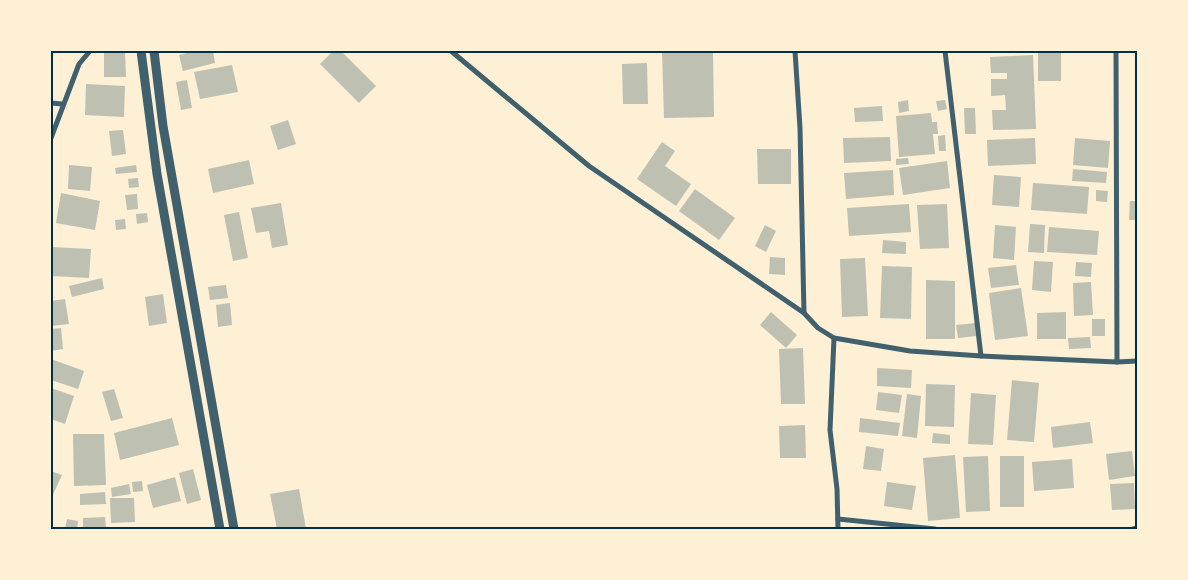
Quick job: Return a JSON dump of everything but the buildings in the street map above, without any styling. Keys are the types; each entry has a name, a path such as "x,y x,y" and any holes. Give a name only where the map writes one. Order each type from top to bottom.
{"street":[{"path":"51,138 62,104 80,64 90,51"},
{"path":"141,51 157,174 220,529"},
{"path":"154,51 163,126 234,529"},
{"path":"451,51 589,166 804,313 818,328 834,338 910,351 1117,362 1137,361"},
{"path":"794,51 800,128 804,313"},
{"path":"945,51 981,356"},
{"path":"1116,51 1117,362"},
{"path":"51,103 62,104"},
{"path":"834,338 830,430 838,529"},
{"path":"838,519 935,529"}]}
